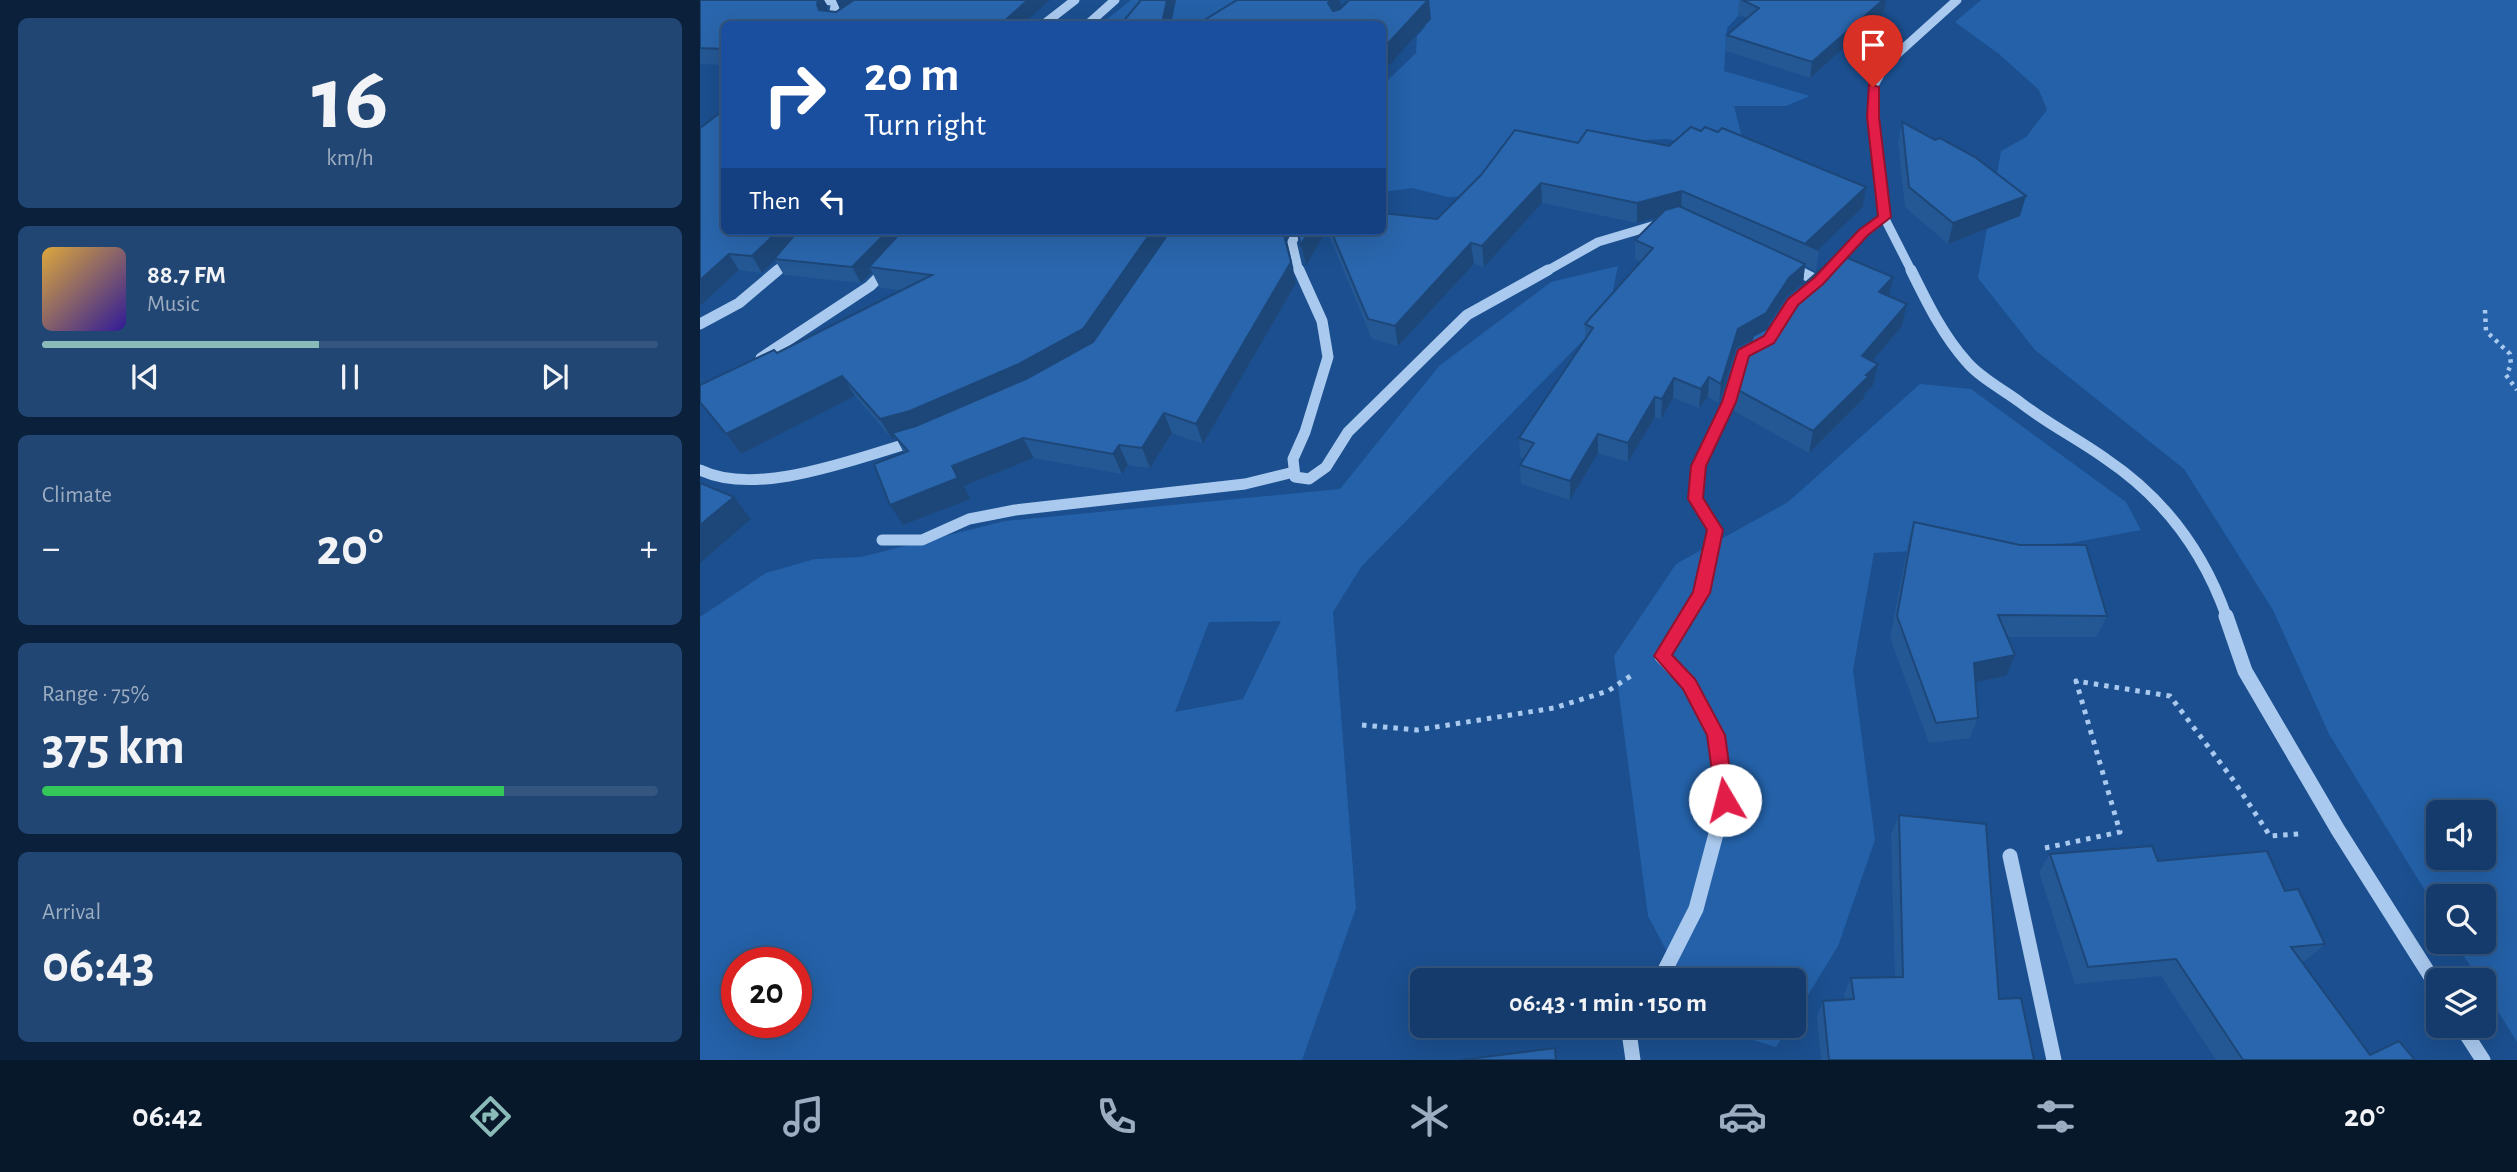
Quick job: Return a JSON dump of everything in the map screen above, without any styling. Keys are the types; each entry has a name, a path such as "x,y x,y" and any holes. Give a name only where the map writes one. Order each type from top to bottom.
{"street":[{"path":"826,0 836,2 832,20 840,21 850,14"},
{"path":"1048,21 1075,0"},
{"path":"1091,21 1115,0"},
{"path":"1957,0 1885,65 1873,87 1873,117 1884,217 1939,325 1967,363 2023,406 2117,467 2154,496 2187,536 2219,596 2245,671 2338,830 2426,969"},
{"path":"1781,263 1814,284 1864,233 1884,217"},
{"path":"1296,235 1292,242 1295,261 1322,321 1328,357 1305,432 1293,458 1295,477 1309,479 1326,467 1348,432 1467,316 1598,242 1679,218"},
{"path":"700,324 739,303 778,270 809,235"},
{"path":"748,365 870,286 896,259"},
{"path":"1666,968 1696,909 1725,800 1716,735 1689,684 1662,656 1701,593 1716,530 1696,499 1699,466 1729,402 1742,353 1769,340 1775,330"},
{"path":"702,475 733,479 780,478 925,439"},
{"path":"882,540 922,540 969,519 1015,510 1245,485 1294,472"},
{"path":"2010,856 2054,1060"},
{"path":"1630,1038 1633,1060"},
{"path":"2469,1038 2483,1060"}],"path":[{"path":"2485,310 2485,331 2510,354 2511,365 2506,375 2517,390"},
{"path":"1362,725 1417,730 1554,708 1608,691 1662,656"},
{"path":"2010,856 2120,832 2076,681 2170,696 2234,780 2270,836 2338,830"}],"shaded area":[{"path":"1131,0 1265,0 1232,21 1105,21"},
{"path":"1382,0 1753,0 1727,28 1724,71 1810,96 1786,106 1734,106 1746,153 1666,139 1625,141 1470,196 1448,197 1412,188 1386,192 1386,82 1416,53 1417,36 1425,27 1422,13"},
{"path":"1981,0 2517,0 2517,1042 2496,1008 2496,968 2471,968 2463,954 2496,954 2496,884 2426,884 2426,892 2329,734 2273,610 2184,469 2035,350 1978,278 2001,151 2026,137 2047,110 2039,90 1999,54 1955,22"},
{"path":"1618,266 1608,315 1361,567 1333,612 1356,908 1302,1060 700,1060 700,617 766,573 815,559 861,557 1005,521 1340,489 1439,366 1551,282","holes":["1281,621 1243,699 1175,712 1209,622"]},
{"path":"1920,384 1971,389 2126,502 2141,530 2071,543 1874,553 1853,670 1875,840 1838,946 1806,998 1806,968 1676,968 1648,916 1614,656 1676,564 1788,502"},
{"path":"1746,1038 1782,1038 1776,1047"}],"building":[{"path":"700,0 818,0 819,10 836,12 854,0 1028,0 1004,21 721,21 721,49 700,48"},
{"path":"1141,0 1167,0 1163,21 1124,21"},
{"path":"1237,0 1331,0 1328,3 1333,11 1340,9 1349,0 1428,0 1386,46 1386,21 1203,21"},
{"path":"1742,0 1883,0 1812,62 1727,35 1759,8"},
{"path":"721,112 721,235 774,235 752,256 729,254 700,280 700,128"},
{"path":"1902,122 1975,157 2026,196 1953,223 1909,187"},
{"path":"1691,127 1701,131 1705,127 1718,132 1722,128 1866,187 1806,243 1819,250 1682,191 1637,203 1541,183 1482,246 1471,243 1395,326 1368,319 1333,235 1386,235 1386,213 1437,219 1481,175 1515,130 1578,143 1587,130 1669,146"},
{"path":"1679,206 1805,264 1789,278 1766,313 1738,329 1721,384 1709,377 1701,389 1674,378 1662,399 1655,397 1628,443 1598,434 1570,481 1520,465 1534,443 1519,438 1593,328 1585,324 1653,248 1635,240 1665,210"},
{"path":"795,235 884,235 852,267 774,259"},
{"path":"898,235 1149,235 1083,329 1019,364 910,411 880,419 842,376 726,434 700,402 700,385 774,350 777,353 932,275 869,267"},
{"path":"1167,235 1284,235 1291,262 1196,424 1164,413 1142,448 1119,445 1113,454 1023,438 952,466 958,478 890,505 874,464 908,451 892,433 916,426 1026,379 1093,342"},
{"path":"1298,235 1307,235 1301,245"},
{"path":"1838,254 1893,277 1879,292 1907,304 1862,356 1878,364 1813,431 1736,389 1753,336 1779,322 1803,285"},
{"path":"700,483 734,497 700,525"},
{"path":"1914,522 2020,545 2086,545 2107,616 1998,615 2015,655 1974,663 1978,718 1936,723 1897,616"},
{"path":"1899,815 1986,824 1999,999 2021,998 2034,1060 1829,1060 1823,1001 1854,999 1851,978 1903,977"},
{"path":"2152,846 2158,861 2267,851 2285,891 2298,889 2325,944 2291,947 2370,1055 2399,1041 2415,1060 2243,1060 2176,959 2088,967 2050,854"},
{"path":"1555,1048 1556,1060 1461,1060"}],"route":[{"path":"1725,800 1716,735 1689,684 1662,656 1701,593 1716,530 1696,499 1699,466 1729,402 1742,353 1769,340 1793,302 1884,217 1873,117 1873,87"}]}
